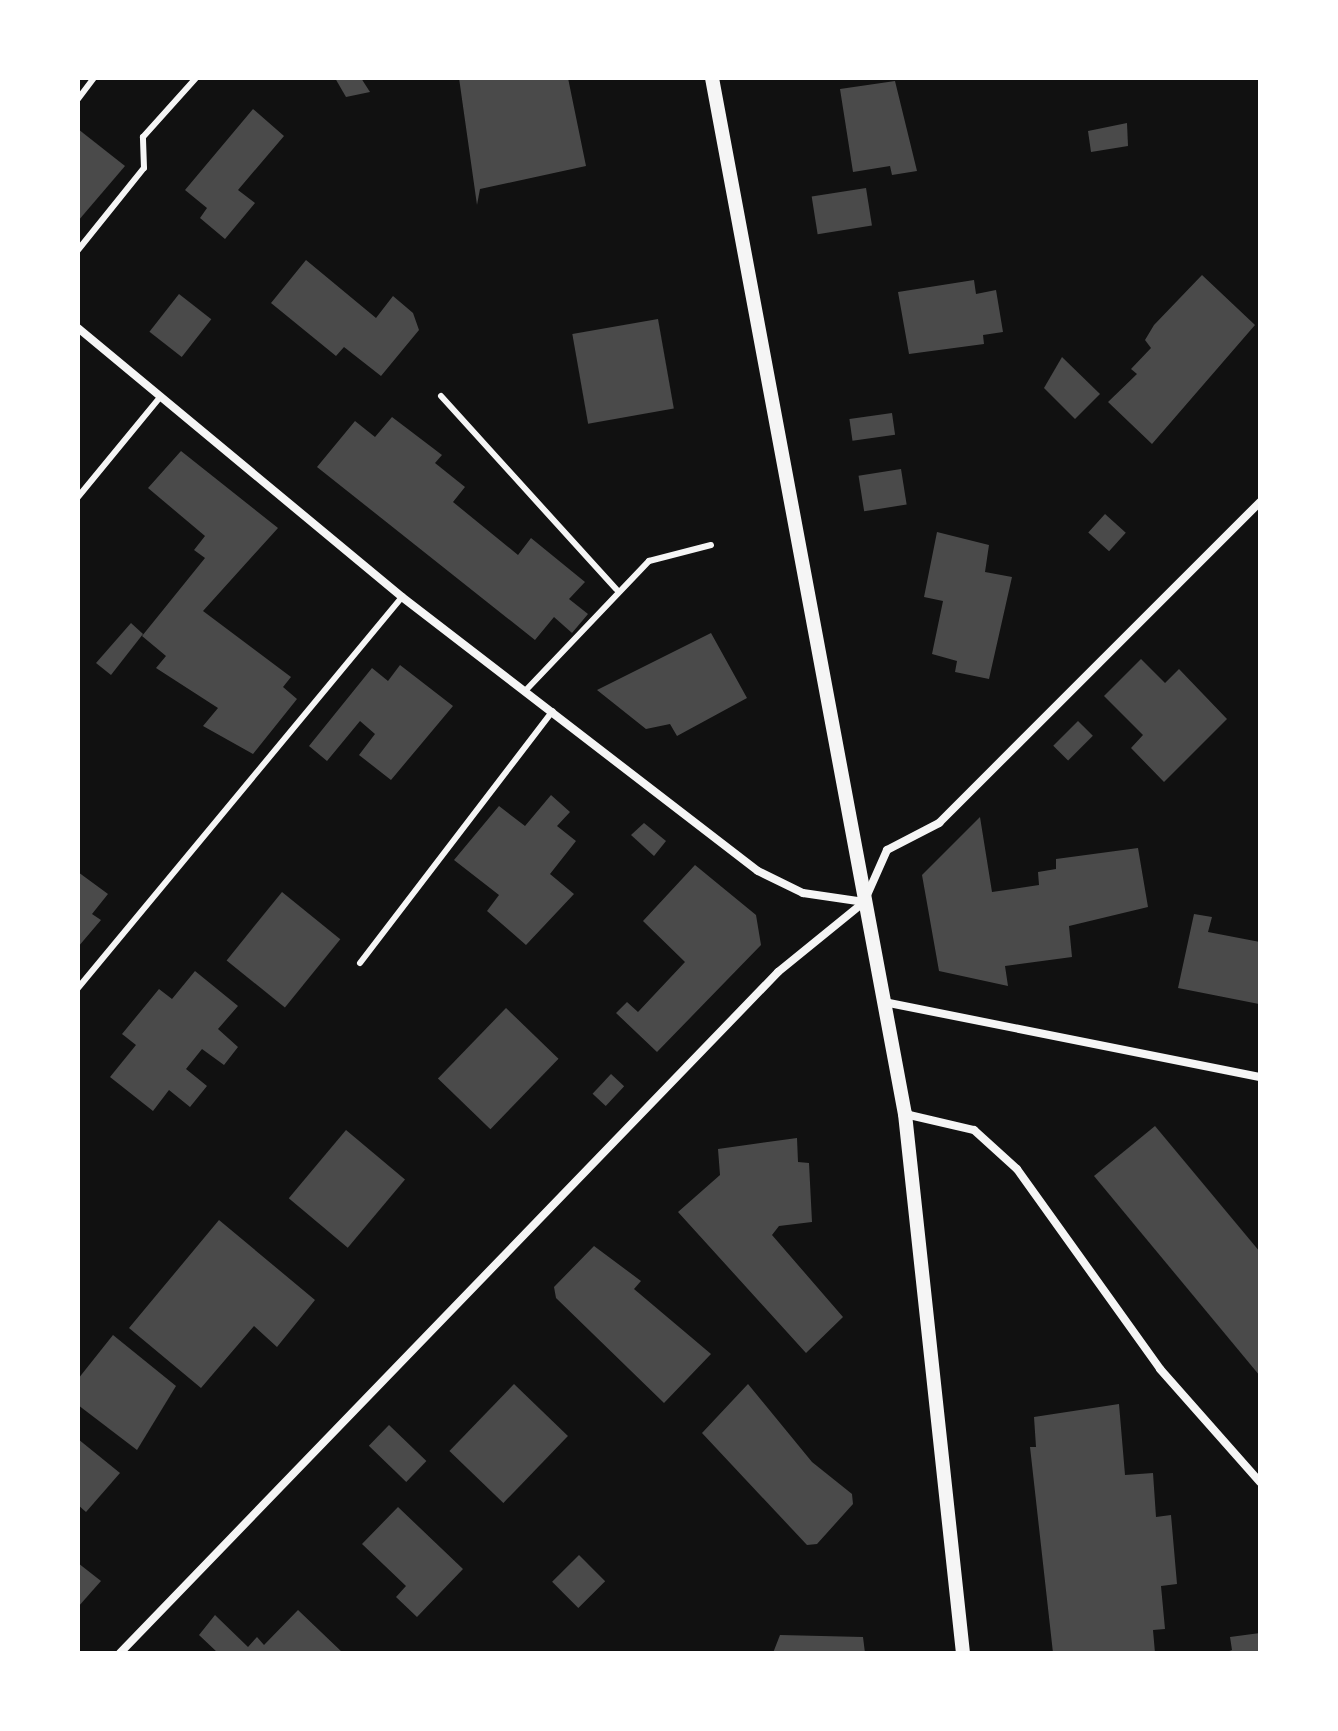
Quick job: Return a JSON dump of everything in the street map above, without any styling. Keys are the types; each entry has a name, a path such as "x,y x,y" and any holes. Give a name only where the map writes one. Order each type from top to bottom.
{"street":[{"path":"712,78 905,1114 963,1653"},
{"path":"78,328 402,597 527,689 758,871 803,893 864,902"},
{"path":"120,1653 778,972 864,902 887,850 939,823 1260,502"},
{"path":"884,1002 1260,1077"},
{"path":"905,1114 974,1130 1017,1169 1160,1369 1260,1482"}],"lane":[{"path":"78,99 94,78"},
{"path":"78,250 144,168 143,137 196,78"},
{"path":"441,396 616,589"},
{"path":"78,497 160,397"},
{"path":"527,689 616,589 649,561 711,545"},
{"path":"78,988 402,597"},
{"path":"360,963 554,710"}],"building":[{"path":"335,78 361,78 370,92 346,97"},
{"path":"459,78 568,78 586,166 480,189 477,205"},
{"path":"895,81 917,171 892,175 890,166 853,172 840,89"},
{"path":"253,109 284,136 238,190 255,203 225,239 200,218 207,208 185,190"},
{"path":"1127,123 1128,146 1091,152 1088,131"},
{"path":"78,129 125,166 78,221"},
{"path":"866,188 872,226 818,234 812,197"},
{"path":"306,260 376,318 393,296 413,313 419,330 381,376 344,347 336,356 271,303"},
{"path":"1202,275 1255,325 1152,444 1108,402 1137,374 1131,369 1151,348 1145,340 1154,325"},
{"path":"974,280 976,294 996,290 1003,332 983,335 984,344 909,354 898,292"},
{"path":"179,294 211,319 182,357 149,332"},
{"path":"658,319 674,409 588,424 572,334"},
{"path":"1062,357 1100,394 1075,419 1044,388"},
{"path":"892,413 895,435 852,441 849,419"},
{"path":"392,417 442,455 435,463 465,487 453,502 518,555 531,538 585,582 569,599 588,614 572,633 554,617 535,640 317,467 355,421 375,437"},
{"path":"181,451 278,528 203,611 291,677 283,687 297,699 253,754 203,726 218,708 156,668 166,656 142,636 205,558 194,550 205,536 148,488"},
{"path":"901,469 907,505 864,511 859,476"},
{"path":"1105,514 1126,533 1109,551 1088,533"},
{"path":"937,532 989,545 985,572 1012,577 989,679 955,672 957,661 932,654 943,601 924,597"},
{"path":"131,623 143,634 111,675 96,663"},
{"path":"711,633 747,698 677,736 670,724 646,729 597,690"},
{"path":"1141,659 1165,683 1179,669 1227,719 1164,782 1131,748 1143,735 1104,696"},
{"path":"400,665 453,706 391,780 359,755 375,734 360,721 327,761 309,746 372,668 388,681"},
{"path":"1078,721 1093,736 1068,761 1053,746"},
{"path":"551,795 570,812 557,826 576,841 550,874 574,894 526,945 487,911 499,895 454,860 499,806 525,826"},
{"path":"980,817 992,892 1039,885 1038,872 1056,869 1056,859 1138,848 1148,907 1069,926 1072,957 1005,966 1008,986 939,971 922,875"},
{"path":"644,823 666,841 654,856 631,835"},
{"path":"695,865 756,915 761,945 657,1052 616,1013 627,1002 638,1012 685,962 643,921"},
{"path":"78,872 108,894 92,914 101,920 78,947"},
{"path":"282,892 340,939 285,1008 227,960"},
{"path":"1194,914 1212,917 1208,932 1260,942 1259,1004 1178,988"},
{"path":"195,971 238,1006 218,1029 238,1047 224,1065 202,1049 186,1069 207,1086 190,1107 169,1090 153,1111 110,1077 136,1045 122,1034 159,989 172,999"},
{"path":"506,1008 559,1059 490,1129 438,1078"},
{"path":"611,1074 624,1086 606,1106 593,1094"},
{"path":"1155,1126 1260,1252 1260,1376 1094,1176"},
{"path":"346,1130 405,1179 348,1248 289,1198"},
{"path":"797,1138 798,1162 809,1163 812,1222 779,1226 772,1235 843,1317 806,1353 678,1212 720,1175 718,1149"},
{"path":"219,1220 315,1300 277,1347 254,1326 201,1388 129,1328"},
{"path":"594,1246 641,1281 634,1289 711,1354 664,1403 556,1298 554,1287"},
{"path":"113,1335 176,1386 137,1450 78,1405 78,1379"},
{"path":"514,1384 568,1436 503,1503 449,1451"},
{"path":"748,1384 812,1462 852,1494 853,1504 817,1544 807,1545 702,1433"},
{"path":"1119,1404 1125,1475 1153,1473 1156,1517 1171,1515 1177,1584 1161,1586 1165,1629 1153,1630 1155,1653 1053,1653 1030,1447 1036,1447 1034,1417"},
{"path":"389,1425 426,1461 406,1482 369,1446"},
{"path":"78,1439 120,1473 86,1512 78,1505"},
{"path":"398,1507 463,1569 417,1617 396,1597 406,1586 362,1544"},
{"path":"579,1555 605,1581 578,1608 552,1582"},
{"path":"78,1563 101,1581 78,1607"},
{"path":"298,1610 343,1653 218,1653 199,1635 215,1615 248,1647 257,1637 264,1645"},
{"path":"1260,1633 1260,1653 1224,1653 1232,1650 1230,1637"},
{"path":"780,1635 863,1637 865,1653 773,1653"}]}
